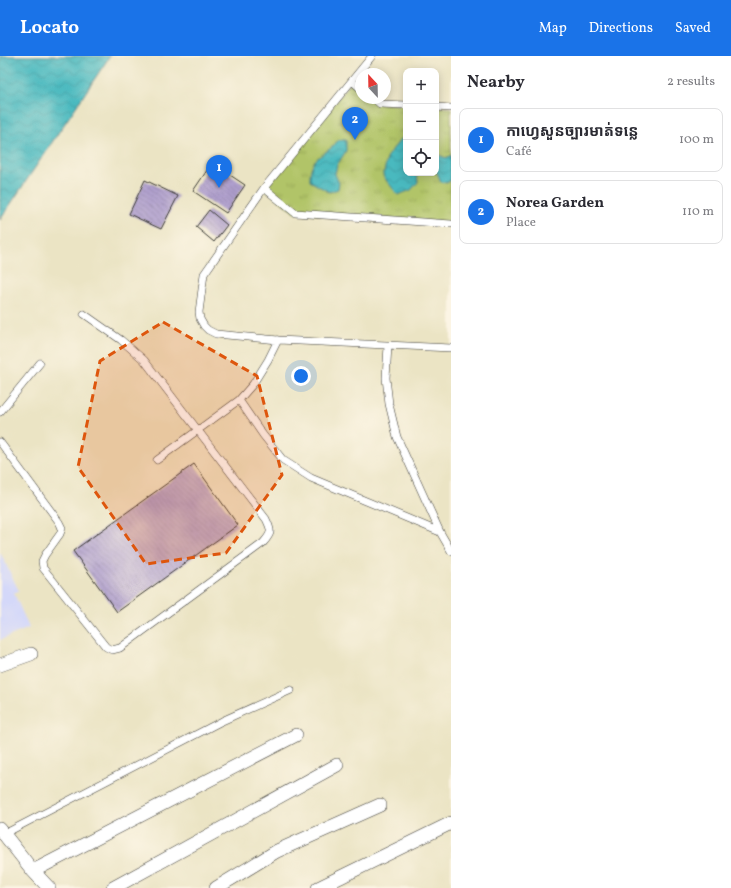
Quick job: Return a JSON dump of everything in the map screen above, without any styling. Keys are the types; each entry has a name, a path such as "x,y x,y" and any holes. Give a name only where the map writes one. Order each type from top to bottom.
{"street":[{"path":"0,665 31,654"},
{"path":"33,871 296,735"},
{"path":"113,888 337,765"},
{"path":"216,888 277,851 380,805"},
{"path":"318,888 451,823"},
{"path":"2,831 33,871 49,888"}],"lane":[{"path":"372,56 264,188 204,274 199,312 200,319 208,330 216,334 278,340 451,348"},
{"path":"352,81 355,84"},
{"path":"380,104 403,105"},
{"path":"439,107 451,108"},
{"path":"264,188 295,213 451,224"},
{"path":"0,442 62,528 60,534 44,555 42,561 44,568 106,647 112,650 120,648 263,543 270,536 271,529 266,519 144,360 121,340 84,314"},
{"path":"157,460 239,400 253,384 278,340"},
{"path":"388,346 386,378 389,404 398,437 440,532 451,551"},
{"path":"0,412 40,363"},
{"path":"239,400 263,435 283,460 311,478 440,532"},
{"path":"2,831 222,721 291,690"}],"highlighted area":[{"path":"163,322 257,376 282,475 226,553 146,564 78,467 100,361"}],"shaded area":[{"path":"0,552 19,591 14,593 29,628 0,640"}],"green space":[{"path":"352,81 355,84 355,104 403,105 403,176 439,176 439,107 451,108 451,224 295,213 264,188"}],"water":[{"path":"0,56 110,56 0,220"},
{"path":"401,139 403,139 403,176 417,176 418,182 411,190 398,195 383,176 388,155"},
{"path":"338,140 346,140 346,151 337,165 335,174 339,183 338,189 329,192 310,181 310,172 315,160 333,146"},
{"path":"439,155 446,158 451,155 451,180 447,183 441,182 438,176"}],"building":[{"path":"212,163 245,185 226,213 193,191"},
{"path":"145,180 178,196 161,229 129,214"},
{"path":"209,210 227,225 214,242 196,227"},
{"path":"194,464 238,525 117,612 73,551"}],"place":[{"name":"Norea Garden","path":"355,140"},
{"name":"កាហ្វេសួនច្បារមាត់ទន្លេ","path":"219,188"}]}
